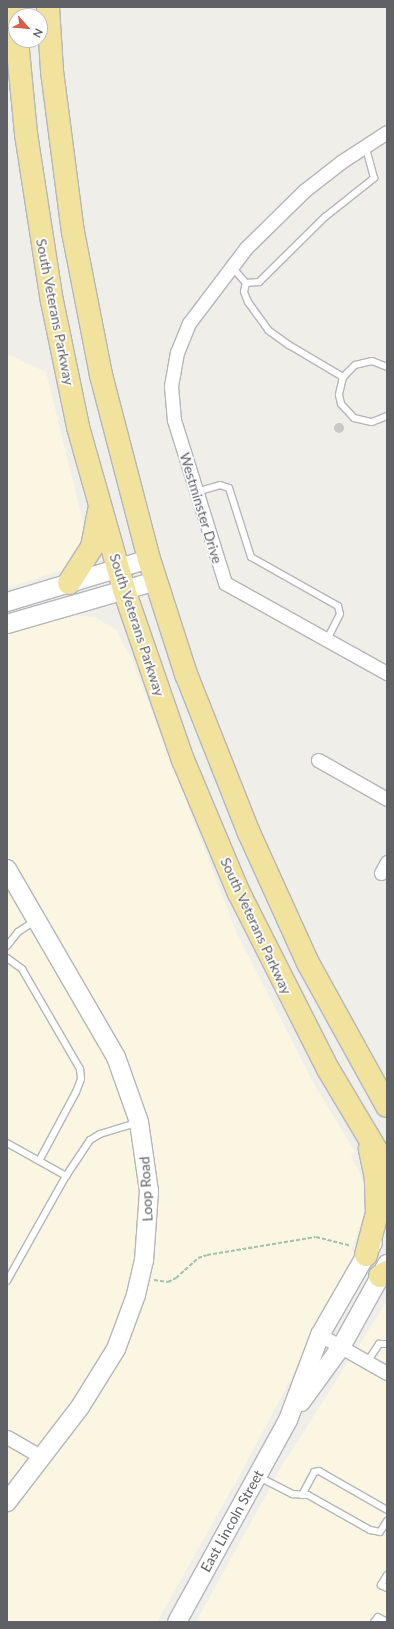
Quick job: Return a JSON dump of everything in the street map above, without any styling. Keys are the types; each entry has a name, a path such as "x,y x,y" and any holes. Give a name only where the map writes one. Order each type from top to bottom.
{"highway":[{"path":"48,7 53,78 72,232 101,375 149,559 186,674 249,833 308,963 386,1103"},
{"name":"South Veterans Parkway","path":"18,48 27,142 52,301 78,426 124,590 183,760 239,893 290,998 366,1135 387,1168"},
{"path":"69,583 92,547 100,508"},
{"path":"362,1252 377,1213 378,1194 366,1135"}],"main road":[{"path":"7,602 149,559"},
{"path":"7,624 156,581"},
{"name":"Loop Road","path":"7,869 106,1038 128,1088 139,1122 147,1167 149,1204 144,1260 136,1295 122,1334 109,1362 80,1407 7,1502"},
{"name":"East Lincoln Street","path":"177,1622 288,1420 320,1335 362,1252 387,1218"},
{"name":"East Lincoln Street","path":"288,1420 342,1348 385,1271"}],"street":[{"name":"Westminster Drive","path":"387,132 365,146 292,201 231,266 188,323 173,368 171,386 174,420 226,582 328,638 387,673"},
{"path":"318,760 387,799"},
{"path":"320,1335 387,1373"},
{"path":"7,1437 42,1456"}],"lane":[{"path":"246,283 260,282 325,216 374,178 365,146"},
{"path":"231,266 246,283"},
{"path":"246,283 244,292 248,302 268,330 289,346 343,377"},
{"path":"387,367 372,361 363,362 348,370 343,377 339,395 347,412 363,421 372,422 387,416"},
{"path":"196,492 220,485 229,488 251,557 338,606 340,614 328,638"},
{"path":"7,946 18,932 37,921"},
{"path":"7,958 22,969 80,1069 82,1079 39,1161"},
{"path":"7,1281 66,1176 90,1140 100,1134 139,1122"},
{"path":"7,1143 66,1176"},
{"path":"366,1362 379,1344 387,1344"},
{"path":"302,1495 314,1472 319,1471 387,1510"},
{"path":"258,1476 293,1494 308,1495 370,1530 380,1532 387,1521"},
{"path":"387,1575 381,1585 387,1588"},
{"path":"374,1622 378,1617 387,1622"}],"path":[{"path":"151,1280 168,1282 176,1278 198,1258 206,1255 304,1238 332,1239 362,1252"}],"shaded area":[{"path":"7,354 46,372 85,530 81,548 72,567 7,588"},
{"path":"71,615 95,617 116,630 132,660 238,936 314,1084 355,1152 351,1157 360,1173 366,1191 365,1213 351,1250 356,1253 348,1271 242,1471 157,1622 7,1622 7,634"},
{"path":"387,1301 387,1622 196,1622 283,1464"}],"building":[{"path":"337,423 341,423 343,424 343,432 337,433 334,430 334,426"}]}
